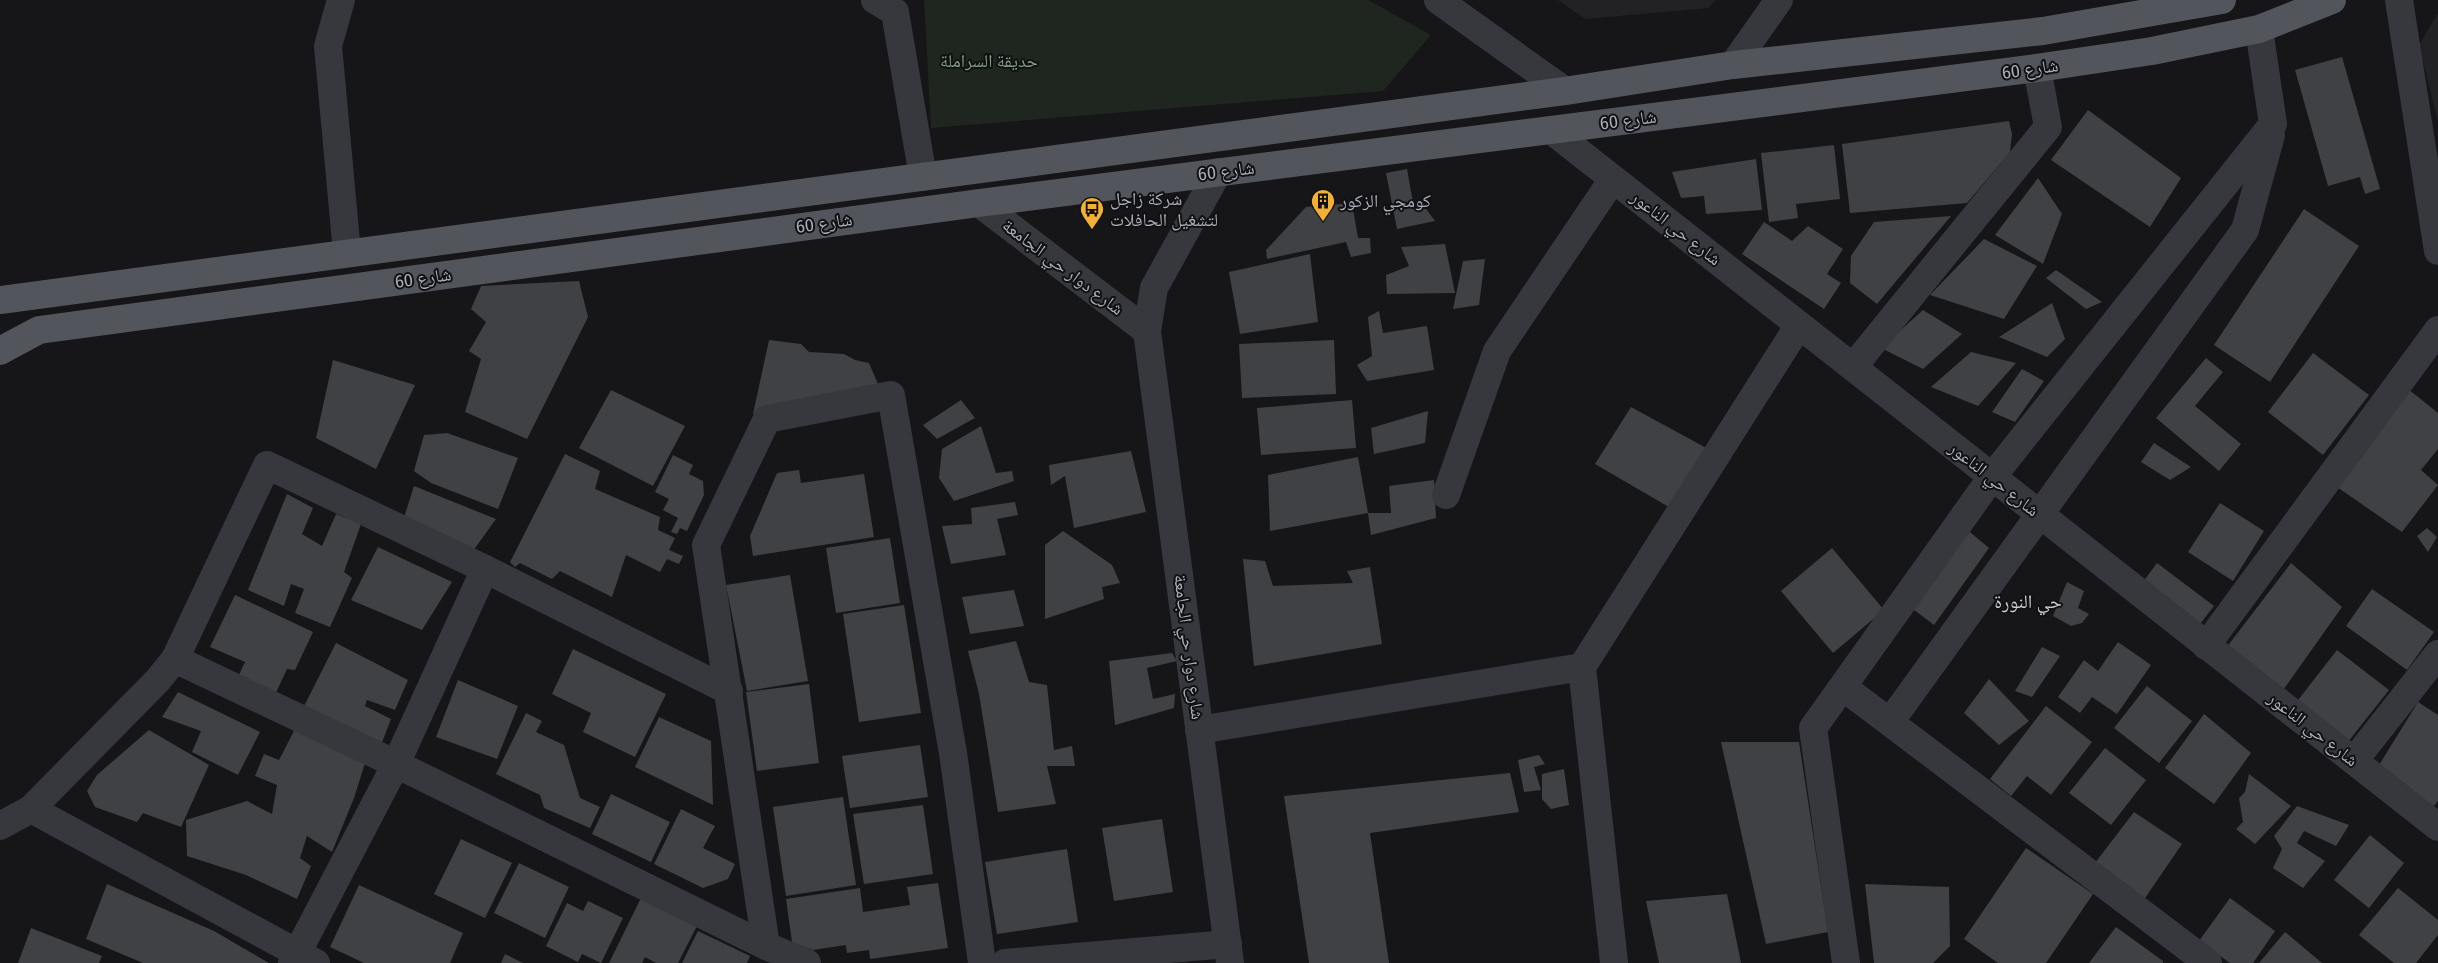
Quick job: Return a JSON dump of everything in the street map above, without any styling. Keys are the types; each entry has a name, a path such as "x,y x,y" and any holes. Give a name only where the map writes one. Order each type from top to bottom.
{"main road":[{"name":"شارع 60","path":"0,300 1565,91 1733,65 2042,31 2222,0"},
{"name":"شارع 60","path":"0,350 39,330 978,202 2037,68 2152,50 2259,29 2332,0"}],"street":[{"path":"340,0 328,46 347,253"},
{"path":"875,0 895,12 923,177"},
{"path":"1438,0 1565,91"},
{"path":"1733,65 1779,0"},
{"path":"2399,0 2438,251"},
{"path":"1890,722 2245,230 2274,124 2259,29"},
{"path":"1853,367 2048,127 2037,68"},
{"path":"1846,963 1813,728 1992,477 2274,124"},
{"name":"شارع حي الناعور","path":"1551,130 2438,827"},
{"name":"شارع دوار حي الجامعة","path":"1218,172 1154,288 1147,331 1229,954"},
{"path":"1446,495 1497,351 1613,179"},
{"name":"شارع دوار حي الجامعة","path":"978,202 1147,331"},
{"path":"1614,963 1582,667 1799,325"},
{"path":"2206,646 2438,330"},
{"path":"766,946 706,545 767,419 891,395 953,752 982,963"},
{"path":"0,826 30,810 158,680 175,659 267,465 485,569 729,691"},
{"path":"30,810 302,960 396,764 485,569"},
{"path":"2354,761 2438,654"},
{"path":"175,659 396,764 766,946 807,963"},
{"path":"1199,730 1582,667"},
{"path":"1843,687 2208,963"},
{"path":"1005,963 1229,954"}],"shaded area":[{"path":"1558,0 1715,0 1709,8 1585,19"},
{"path":"2438,13 2438,122 2419,45"}],"green space":[{"name":"حديقة السراملة","path":"924,0 1368,0 1431,35 1383,91 931,128"}],"building":[{"path":"2342,57 2380,189 2365,194 2360,177 2328,186 2295,70"},
{"path":"2088,110 2181,178 2150,227 2051,160"},
{"path":"2009,121 2012,134 2010,152 1967,203 1850,213 1842,144"},
{"path":"1834,145 1840,199 1796,204 1798,218 1769,222 1761,153"},
{"path":"1756,159 1762,210 1706,214 1704,196 1681,198 1672,172"},
{"path":"1407,169 1414,208 1424,206 1435,221 1397,229 1386,173"},
{"path":"2038,178 2062,214 2043,264 1995,235"},
{"name":"كومجي الزكور","path":"1352,203 1358,238 1370,238 1371,253 1351,257 1346,242 1267,259 1266,250 1306,207"},
{"path":"2304,209 2359,246 2270,382 2214,345"},
{"path":"1951,216 1877,304 1850,283 1851,256 1874,222"},
{"path":"1764,222 1792,241 1808,226 1843,249 1827,274 1841,283 1824,309 1742,254"},
{"path":"1984,239 2037,266 2004,319 1930,295"},
{"path":"1445,244 1455,293 1387,294 1386,275 1409,266 1401,247"},
{"path":"1310,254 1318,322 1240,334 1229,272"},
{"path":"1485,259 1479,305 1453,309 1463,261"},
{"path":"2056,270 2102,302 2086,309 2046,278"},
{"path":"579,281 588,317 527,439 465,412 481,359 469,351 486,322 471,309 481,286"},
{"path":"2052,303 2065,339 2047,357 1999,337"},
{"path":"1923,310 1962,334 1923,369 1881,348"},
{"path":"1379,311 1383,333 1427,326 1434,370 1367,381 1357,365 1372,356 1368,317"},
{"path":"769,340 801,344 809,352 844,354 855,360 869,363 881,391 753,414"},
{"path":"1334,340 1336,394 1242,398 1239,344"},
{"path":"1971,352 2016,363 1978,406 1931,387"},
{"path":"2313,353 2369,395 2323,455 2268,412"},
{"path":"2206,358 2223,372 2195,406 2241,444 2219,471 2156,418"},
{"path":"333,360 415,385 376,469 316,438"},
{"path":"2022,369 2044,381 2015,422 1992,412"},
{"path":"2408,389 2438,413 2438,449 2421,470 2438,485 2402,532 2337,487"},
{"path":"611,390 685,426 653,486 579,448"},
{"path":"961,400 975,418 937,439 923,425"},
{"path":"1352,400 1356,448 1261,455 1257,408"},
{"path":"1631,407 1710,450 1674,510 1595,464"},
{"path":"1428,411 1425,443 1374,454 1371,428"},
{"path":"981,426 996,473 1012,471 1014,481 954,501 939,478 942,449"},
{"path":"447,433 518,458 498,509 431,483 414,471 424,435"},
{"path":"2154,443 2191,467 2170,480 2141,462"},
{"path":"1131,451 1146,512 1074,528 1065,476 1051,485 1049,465"},
{"path":"565,454 600,471 595,489 660,517 658,530 675,538 669,550 683,556 679,564 667,559 660,572 626,555 612,597 560,571 552,579 520,563 515,567 510,562"},
{"path":"673,455 693,465 689,474 703,481 704,495 687,531 680,528 677,534 671,532 678,518 663,510 669,499 655,492"},
{"path":"1358,457 1368,513 1270,531 1268,475"},
{"path":"799,470 801,483 864,474 874,537 753,556 750,536 777,473"},
{"path":"1434,480 1436,518 1371,535 1368,513 1391,513 1389,486"},
{"path":"414,486 496,519 470,555 402,524"},
{"path":"287,494 313,508 302,534 322,546 336,514 361,524 344,572 352,578 330,627 295,613 304,589 291,584 284,606 248,590"},
{"path":"1015,502 1018,515 997,519 1006,555 951,564 942,526 972,524 971,508"},
{"path":"2220,503 2264,531 2233,581 2188,552"},
{"path":"1964,527 1989,548 1934,625 1909,606"},
{"path":"2427,528 2437,537 2428,552 2417,536"},
{"path":"1063,531 1112,565 1120,583 1102,587 1104,599 1045,619 1045,545"},
{"path":"890,538 900,603 836,613 826,548"},
{"path":"378,547 452,582 422,630 351,600"},
{"path":"1832,548 1884,610 1833,653 1781,591"},
{"path":"1243,559 1265,561 1273,586 1353,583 1347,571 1370,567 1382,644 1254,666"},
{"path":"2157,563 2214,606 2193,633 2137,590"},
{"path":"2291,563 2342,607 2281,693 2223,652"},
{"path":"790,575 808,681 747,691 726,585"},
{"path":"2067,582 2084,591 2078,608 2089,614 2082,623 2071,626 2053,616"},
{"path":"2372,589 2434,632 2407,670 2346,626"},
{"path":"1014,590 1024,626 970,634 962,597"},
{"path":"235,595 313,632 295,670 287,669 274,697 236,681 245,662 210,647"},
{"path":"904,605 921,713 859,722 843,614"},
{"path":"1016,641 1029,682 1047,685 1054,750 1072,746 1075,766 1047,766 1056,804 998,812 979,694 968,651"},
{"path":"2118,642 2151,665 2117,714 2092,697 2080,713 2058,697 2084,660 2098,671"},
{"path":"336,643 408,680 395,710 367,700 365,706 391,719 379,750 300,714"},
{"path":"2042,647 2060,656 2032,697 2015,691"},
{"path":"573,649 666,694 635,757 583,732 591,713 552,694"},
{"path":"2337,650 2389,690 2347,743 2295,704"},
{"path":"1172,653 1177,661 1147,668 1153,699 1175,694 1174,708 1115,725 1109,661"},
{"path":"1989,679 2029,721 1999,745 1964,713"},
{"path":"458,680 518,706 497,759 436,737"},
{"path":"809,684 819,763 757,771 746,692"},
{"path":"2147,686 2192,721 2159,763 2114,728"},
{"path":"178,692 260,732 238,775 192,752 201,731 162,717"},
{"path":"2418,702 2438,715 2438,801 2434,806 2376,770"},
{"path":"2046,706 2092,742 2051,795 2027,776 2011,796 1990,779"},
{"path":"526,713 542,721 536,732 564,745 580,798 600,807 590,828 544,808 540,795 496,774"},
{"path":"2204,714 2251,753 2214,804 2165,768"},
{"path":"659,717 711,741 713,805 635,767"},
{"path":"295,729 367,757 354,798 332,852 307,836 300,858 311,866 297,899 246,875 187,856 186,820 247,801 272,814 277,785 255,776 264,754 279,760"},
{"path":"149,730 209,765 181,827 143,813 137,822 95,807 87,791 97,775"},
{"path":"1721,742 1799,742 1828,932 1766,944"},
{"path":"920,745 928,797 850,808 842,756"},
{"path":"2105,748 2146,780 2111,825 2069,793"},
{"path":"1539,755 1545,764 1534,767 1541,790 1524,792 1518,760"},
{"path":"1564,769 1569,805 1551,809 1542,799 1542,774"},
{"path":"1510,773 1519,812 1370,833 1389,963 1309,963 1284,796"},
{"path":"2249,774 2291,806 2255,844 2236,829 2243,822 2239,798 2245,792"},
{"path":"611,794 670,822 651,862 592,834"},
{"path":"843,797 856,885 786,896 773,807"},
{"path":"923,805 933,874 864,884 853,814"},
{"path":"2297,806 2349,825 2336,846 2304,831 2297,843 2325,861 2303,888 2273,868 2282,849 2274,836"},
{"path":"681,809 715,826 703,848 735,864 728,879 703,888 654,864"},
{"path":"2134,812 2182,844 2143,901 2095,863"},
{"path":"1162,819 1173,892 1114,901 1102,828"},
{"path":"2370,835 2404,863 2369,908 2334,880"},
{"path":"461,839 512,863 485,918 434,894"},
{"path":"2026,848 2093,894 2046,963 1998,963 1964,939"},
{"path":"1067,849 1078,922 997,934 985,862"},
{"path":"519,863 569,887 545,938 494,913"},
{"path":"938,883 948,948 870,959 869,950 847,953 846,945 813,950 792,942 786,899 860,888 863,912 910,905 907,887"},
{"path":"107,884 214,931 269,963 143,963 86,939"},
{"path":"1865,884 1949,887 1950,946 1933,963 1874,963"},
{"path":"359,885 463,933 450,963 364,963 330,947"},
{"path":"2398,888 2438,920 2438,935 2416,963 2394,963 2359,935"},
{"path":"1727,894 1741,963 1659,963 1646,901"},
{"path":"641,898 697,926 678,963 656,963 645,957 642,963 609,963"},
{"path":"2230,898 2275,931 2253,963 2230,963 2199,941"},
{"path":"588,901 623,918 601,963 582,954 578,962 546,946 567,903 583,911"},
{"path":"2116,927 2163,961 2163,963 2089,963"},
{"path":"31,928 102,956 99,963 18,963"},
{"path":"698,931 750,956 747,963 682,963"},
{"path":"2285,932 2322,963 2259,963"},
{"path":"505,954 523,963 501,963"}],"place":[{"name":"كومجي الزكور","path":"1323,222"},
{"name":"شركة زاجل لتشغيل الحافلات","path":"1092,230"}],"district":[{"name":"حي النورة","path":"2028,601"}]}
